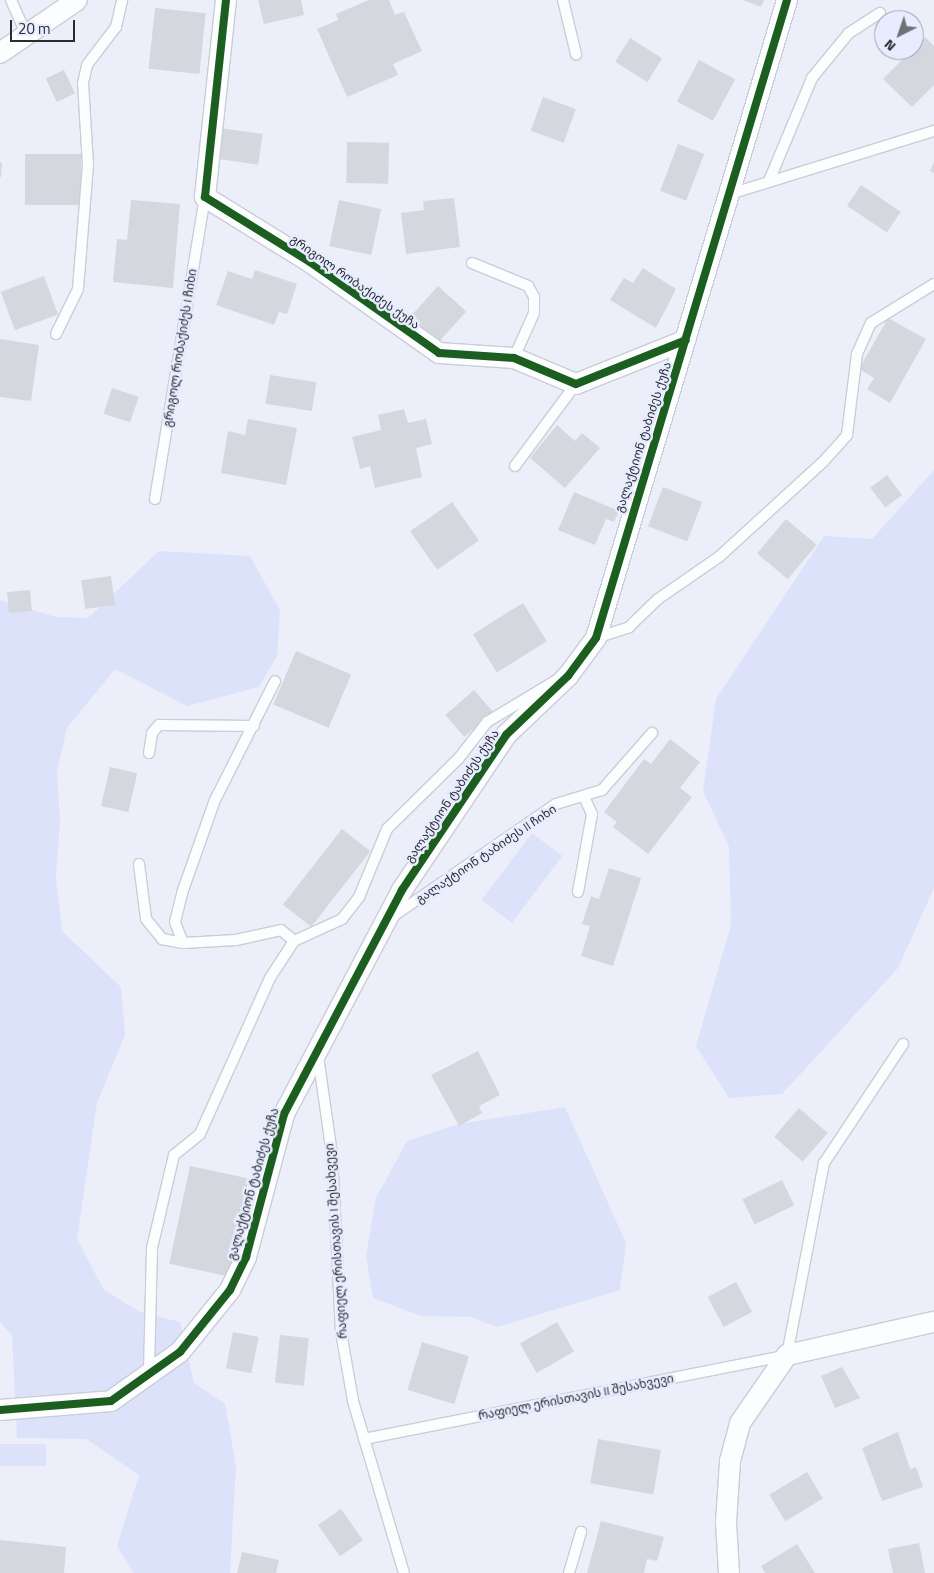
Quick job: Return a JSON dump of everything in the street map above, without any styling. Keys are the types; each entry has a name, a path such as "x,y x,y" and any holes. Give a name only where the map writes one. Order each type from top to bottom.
{"street":[{"path":"0,52 77,0"},
{"path":"205,197 226,0"},
{"name":"გალაქტიონ ტაბიძეს ქუჩა","path":"0,1410 111,1401 149,1376 180,1352 230,1290 246,1257 284,1114 402,890 506,735 568,676 596,638 787,0"},
{"name":"გრიგოლ რობაქიძეს ქუჩა","path":"205,197 310,262 439,352 514,358 576,384"},
{"path":"576,384 686,340"},
{"path":"729,1573 726,1522 732,1452 740,1423 787,1355 934,1322"}],"lane":[{"path":"11,0 26,34"},
{"path":"56,334 78,289 88,165 83,83 87,65 116,26 122,0"},
{"path":"563,0 576,54"},
{"path":"769,181 812,78 828,54 849,33 874,17"},
{"path":"730,194 934,131"},
{"name":"გრიგოლ რობაქიძეს I ჩიხი","path":"155,499 205,197"},
{"path":"472,263 528,286 534,298 534,313 514,358"},
{"path":"596,638 629,627 658,599 720,556 823,462 847,435 855,362 871,323 934,284"},
{"path":"515,466 576,384"},
{"path":"149,1376 152,1248 174,1155 200,1134 270,978 294,941 342,919 359,897 387,829 459,758 487,722 537,688 568,676"},
{"path":"183,943 175,922 182,893 215,800 254,726 275,681"},
{"path":"148,753 152,733 159,725 254,726"},
{"name":"გალაქტიონ ტაბიძეს II ჩიხი","path":"387,921 556,804 602,790 652,733"},
{"path":"578,892 592,814 584,797"},
{"path":"139,864 146,919 162,939 183,943 236,940 280,930 294,941"},
{"path":"787,1355 824,1163 903,1044"},
{"name":"რაფიელ ერისთავის I შესახვევი","path":"317,1052 332,1154 341,1332 364,1439 404,1573"},
{"name":"რაფიელ ერისთავის II შესახვევი","path":"364,1439 787,1355"},
{"path":"570,1573 581,1532"}],"shaded area":[{"path":"934,470 934,888 898,968 782,1094 729,1098 696,1046 731,925 729,847 703,791 716,699 824,536 872,539"},
{"path":"159,551 250,556 280,610 277,656 259,687 187,706 115,669 67,728 57,771 60,820 56,878 62,931 121,987 125,1035 97,1103 77,1239 104,1290 140,1312 180,1322 194,1383 225,1404 236,1466 230,1573 134,1573 117,1546 139,1475 86,1439 17,1438 12,1335 0,1322 0,600 56,617 88,618"},
{"path":"532,833 562,856 512,923 481,900"},
{"path":"565,1107 626,1243 620,1290 497,1327 471,1317 421,1316 373,1298 366,1256 376,1198 407,1141 459,1124"},
{"path":"0,1444 46,1444 46,1466 0,1466"}],"building":[{"path":"258,0 301,0 304,15 264,24"},
{"path":"369,0 389,0 395,15 404,12 422,51 393,64 398,75 347,97 317,29 338,20 336,14"},
{"path":"743,0 764,0 761,7"},
{"path":"155,8 206,13 199,74 149,69"},
{"path":"630,38 662,58 647,82 615,62"},
{"path":"924,38 934,46 934,85 912,107 883,79 902,60 924,60"},
{"path":"699,60 735,79 713,121 677,101"},
{"path":"64,70 75,94 57,102 46,78"},
{"path":"543,97 576,109 564,143 531,131"},
{"path":"220,128 263,134 258,165 216,159"},
{"path":"347,142 389,143 388,184 346,183"},
{"path":"678,144 704,154 686,201 660,191"},
{"path":"25,154 81,154 81,205 25,205"},
{"path":"0,162 2,163 1,177 0,177"},
{"path":"934,162 934,173 930,171"},
{"path":"861,185 901,212 887,233 847,206"},
{"path":"454,198 460,247 406,254 401,213 424,210 423,201"},
{"path":"131,200 180,204 173,288 113,282 117,239 127,240"},
{"path":"339,200 381,209 371,255 329,246"},
{"path":"643,268 676,289 656,328 610,300 624,278 633,283"},
{"path":"255,270 297,284 287,314 279,312 274,325 216,305 228,271 252,279"},
{"path":"44,276 58,315 15,330 1,292"},
{"path":"438,286 466,311 436,345 408,319"},
{"path":"888,318 926,339 890,403 867,389 874,378 859,369"},
{"path":"0,339 39,345 31,401 0,397"},
{"path":"270,375 316,382 312,411 265,404"},
{"path":"112,388 139,397 130,422 104,414"},
{"path":"404,409 408,423 426,419 432,444 416,448 422,477 375,488 370,466 360,469 352,437 381,430 378,415"},
{"path":"248,419 297,428 286,485 221,473 228,431 245,435"},
{"path":"557,425 575,441 582,433 600,448 565,488 530,458"},
{"path":"887,475 902,495 885,508 870,488"},
{"path":"663,487 702,502 687,541 648,526"},
{"path":"574,492 619,511 614,522 606,519 595,545 558,530"},
{"path":"452,502 479,541 437,570 410,531"},
{"path":"786,519 817,545 788,579 757,553"},
{"path":"111,576 115,605 85,609 81,580"},
{"path":"30,590 32,611 9,613 7,592"},
{"path":"523,603 547,641 497,672 473,634"},
{"path":"296,651 351,674 329,728 273,704"},
{"path":"474,690 493,712 464,737 445,715"},
{"path":"670,739 700,762 680,788 692,797 648,854 613,827 617,822 604,812 644,759 651,764"},
{"path":"110,767 137,773 128,812 101,806"},
{"path":"342,829 370,851 311,927 283,905"},
{"path":"609,868 641,878 613,966 581,956 590,926 582,924 591,896 599,899"},
{"path":"478,1051 500,1095 479,1106 482,1113 459,1126 431,1075"},
{"path":"799,1108 828,1133 803,1162 774,1137"},
{"path":"190,1166 249,1178 228,1276 169,1264"},
{"path":"782,1180 794,1205 755,1224 742,1199"},
{"path":"736,1282 752,1312 724,1327 708,1297"},
{"path":"557,1322 574,1351 537,1373 520,1344"},
{"path":"233,1332 259,1337 251,1373 226,1368"},
{"path":"280,1335 309,1338 304,1386 275,1383"},
{"path":"422,1342 469,1356 454,1404 407,1390"},
{"path":"842,1367 860,1398 835,1408 821,1376"},
{"path":"898,1432 910,1469 916,1467 923,1487 882,1501 862,1448"},
{"path":"598,1439 661,1450 653,1494 590,1483"},
{"path":"807,1472 823,1499 785,1521 769,1495"},
{"path":"341,1509 363,1540 340,1556 318,1525"},
{"path":"601,1521 664,1537 657,1561 647,1559 644,1573 587,1573"},
{"path":"0,1540 66,1547 64,1573 0,1573"},
{"path":"919,1543 925,1573 893,1573 888,1549"},
{"path":"797,1544 815,1573 765,1573 761,1566"},
{"path":"242,1552 279,1560 276,1573 237,1573"}],"cycle path":[{"path":"226,0 205,197 310,262 439,353 514,358 576,384 686,340"},
{"path":"0,1410 111,1401 180,1352 230,1290 246,1257 284,1114 402,890 506,735 568,676 596,638 787,0"}]}
